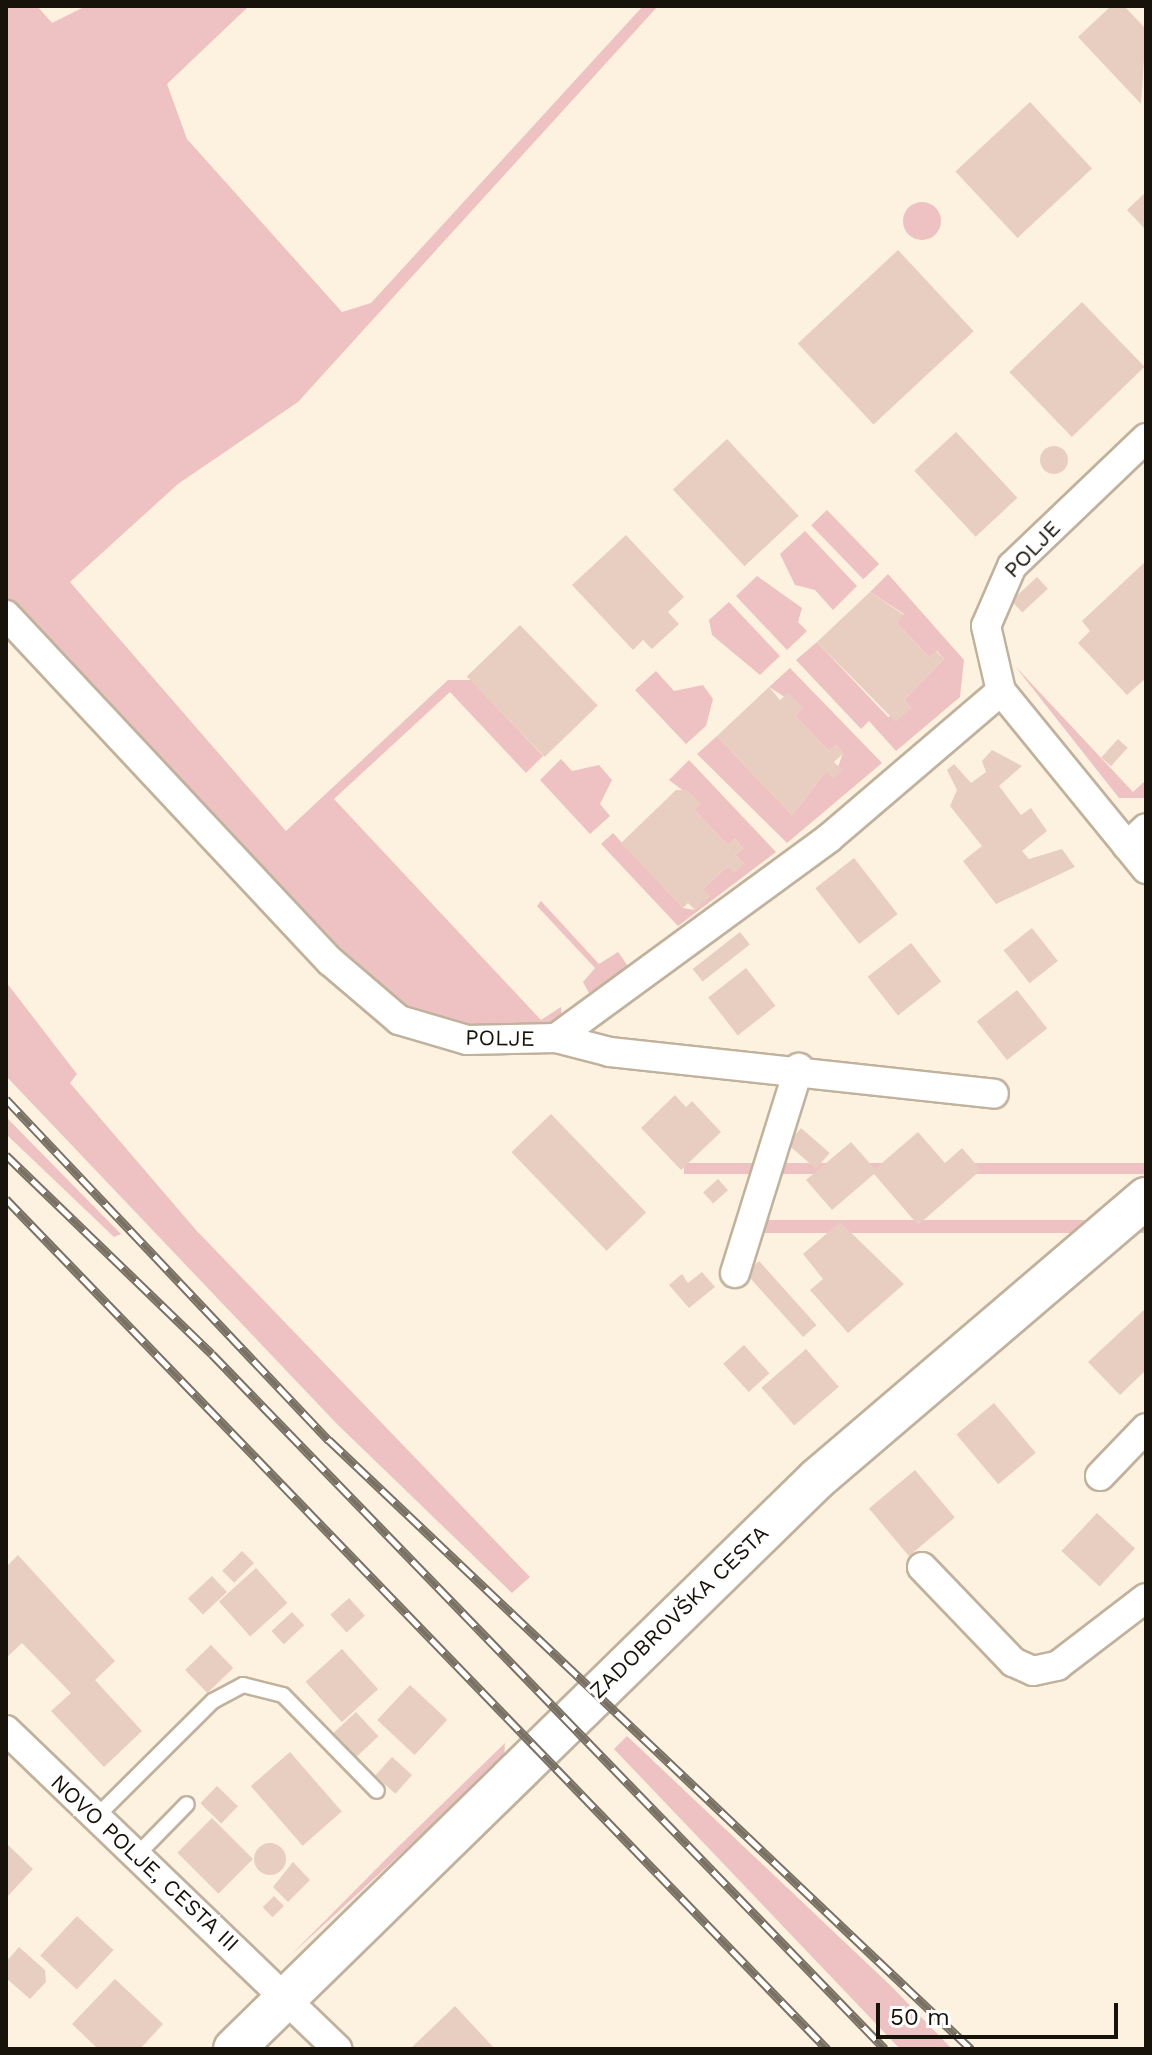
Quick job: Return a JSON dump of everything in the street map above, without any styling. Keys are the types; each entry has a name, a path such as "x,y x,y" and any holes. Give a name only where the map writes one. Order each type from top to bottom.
{"main road":[{"name":"ZADOBROVŠKA CESTA","path":"234,2049 285,1995 817,1479 1146,1198"}],"street":[{"name":"POLJE","path":"1146,438 1002,578 986,626 1001,691 1136,837 1146,869"},
{"name":"POLJE","path":"6,615 319,950 399,1020 467,1040 556,1038 829,838 1001,691"},
{"path":"556,1038 610,1052 799,1068 994,1094"},
{"path":"735,1273 799,1068"},
{"path":"1100,1476 1146,1428"},
{"path":"922,1567 1013,1662 1033,1671 1069,1658 1146,1598"},
{"name":"NOVO POLJE, CESTA III","path":"6,1730 285,1995 337,2049"}],"lane":[{"path":"96,1817 213,1701 243,1685 283,1695 377,1791"},
{"path":"137,1855 187,1804"}],"shaded area":[{"path":"6,6 37,6 52,23 86,6 249,6 167,84 187,139 342,312 371,303 643,6 658,6 298,402 178,484 70,582 286,831 448,680 471,680 543,756 526,773 450,692 334,799 541,1020 561,1007 562,1018 549,1028 468,1028 404,1008 369,982 6,597"},
{"path":"922,202 936,207 941,221 936,235 922,240 908,235 903,221 908,207"},
{"path":"827,510 879,564 863,579 811,525"},
{"path":"805,531 857,586 833,610 815,590 795,585 780,554"},
{"path":"888,574 964,660 960,697 896,751 869,721 861,729 796,660 817,642 888,717 911,708 904,700 944,659 937,651 929,657 896,622 904,614 870,592"},
{"path":"757,576 802,608 798,622 807,631 787,650 736,596"},
{"path":"729,602 780,656 760,675 712,635 709,620"},
{"path":"1015,666 1133,792 1146,780 1146,798 1119,798"},
{"path":"790,668 882,763 787,843 697,754 717,736 792,815 826,771 834,778 843,753 836,745 829,751 795,716 802,708 769,687"},
{"path":"656,671 674,691 703,685 713,699 706,726 686,744 635,690"},
{"path":"561,759 572,771 599,765 612,780 600,804 610,816 590,834 540,780"},
{"path":"689,760 776,852 678,926 601,844 613,833 683,908 695,910 703,889 728,866 734,872 743,863 735,855 743,848 735,839 728,845 694,810 700,803 669,780"},
{"path":"541,901 599,964 618,952 630,969 589,993 583,982 595,968 537,906"},
{"path":"6,982 77,1074 70,1083 196,1230 530,1577 512,1593 337,1424 6,1076"},
{"path":"6,1117 121,1234 114,1237 6,1134"},
{"path":"684,1163 1146,1163 1146,1174 684,1174"},
{"path":"734,1220 1146,1220 1146,1233 734,1233"},
{"path":"627,1736 892,1987 952,2049 900,2049 614,1749"},
{"path":"505,1743 504,1759 291,1955 396,1849"},
{"path":"527,1783 539,1783 322,1992 324,1984"}],"building":[{"path":"1111,6 1124,6 1146,29 1141,104 1078,37"},
{"path":"1030,102 1092,169 1017,238 955,172"},
{"path":"1146,192 1146,230 1127,210"},
{"path":"898,250 974,331 874,425 798,343"},
{"path":"1082,302 1145,367 1072,437 1009,372"},
{"path":"956,432 1017,498 976,537 914,471"},
{"path":"727,439 799,516 744,566 673,489"},
{"path":"1054,446 1064,450 1068,460 1064,470 1054,474 1044,470 1040,460 1044,450"},
{"path":"626,535 684,597 668,612 679,624 652,649 643,640 633,650 572,585"},
{"path":"1146,561 1146,678 1127,695 1078,643 1090,631 1082,621"},
{"path":"1037,577 1048,589 1022,613 1011,601"},
{"path":"870,592 904,615 896,622 929,657 936,651 944,659 904,700 911,708 896,722 817,642"},
{"path":"520,625 598,706 545,757 467,676"},
{"path":"769,687 780,700 788,693 803,708 795,716 829,751 836,745 844,753 834,762 842,770 833,779 826,771 792,815 717,736"},
{"path":"1118,739 1128,748 1111,766 1101,758"},
{"path":"992,750 1022,766 999,786 1021,815 1031,808 1047,831 1022,851 1029,859 1062,849 1075,867 996,904 963,861 982,846 950,806 957,790 947,770 954,764 971,783 986,772 982,761"},
{"path":"676,790 687,790 701,804 694,810 728,845 735,839 743,848 735,855 744,864 734,873 728,866 703,889 710,896 695,910 688,903 683,908 621,843"},
{"path":"854,858 898,914 859,944 815,888"},
{"path":"1032,928 1058,961 1029,983 1004,950"},
{"path":"740,932 750,945 703,982 693,969"},
{"path":"911,943 941,982 898,1015 868,977"},
{"path":"746,968 776,1006 738,1035 708,998"},
{"path":"1017,990 1047,1029 1007,1060 977,1021"},
{"path":"675,1095 686,1107 692,1101 721,1132 681,1170 641,1128"},
{"path":"551,1114 646,1213 607,1251 511,1152"},
{"path":"801,1128 830,1153 816,1169 787,1144"},
{"path":"918,1132 945,1163 962,1148 981,1170 918,1225 874,1174 832,1210 806,1180 851,1142 875,1169"},
{"path":"718,1179 728,1190 713,1204 703,1192"},
{"path":"840,1222 904,1284 848,1333 810,1290 823,1279 803,1254"},
{"path":"759,1261 817,1325 803,1337 746,1273"},
{"path":"702,1272 715,1287 689,1308 669,1285 682,1274 688,1283"},
{"path":"1146,1308 1146,1370 1120,1395 1088,1362"},
{"path":"744,1345 769,1373 749,1392 723,1364"},
{"path":"806,1349 839,1387 794,1425 761,1388"},
{"path":"994,1403 1036,1453 998,1484 956,1434"},
{"path":"915,1470 955,1517 909,1556 869,1509"},
{"path":"1097,1513 1135,1548 1100,1586 1062,1551"},
{"path":"242,1551 254,1563 234,1583 222,1571"},
{"path":"18,1555 115,1661 95,1680 142,1731 104,1767 51,1711 71,1693 22,1643 6,1658 6,1567"},
{"path":"256,1568 287,1603 250,1636 219,1601"},
{"path":"212,1576 227,1592 203,1615 188,1599"},
{"path":"349,1598 365,1616 346,1633 330,1615"},
{"path":"292,1612 304,1625 284,1644 272,1631"},
{"path":"211,1645 233,1668 207,1693 185,1670"},
{"path":"342,1649 378,1689 342,1722 306,1682"},
{"path":"410,1685 447,1720 415,1755 377,1720"},
{"path":"356,1712 379,1736 354,1759 332,1735"},
{"path":"290,1752 342,1812 303,1846 251,1786"},
{"path":"392,1757 412,1775 395,1794 375,1776"},
{"path":"217,1786 238,1806 221,1823 200,1803"},
{"path":"212,1818 253,1859 218,1894 177,1853"},
{"path":"6,1843 33,1869 6,1898"},
{"path":"270,1843 282,1847 286,1859 282,1871 270,1875 258,1871 254,1859 258,1847"},
{"path":"293,1862 310,1880 288,1902 273,1887"},
{"path":"274,1896 284,1906 273,1917 263,1907"},
{"path":"77,1916 114,1950 77,1990 40,1955"},
{"path":"19,1947 45,1970 46,1982 30,1999 6,1978 6,1962"},
{"path":"115,1979 163,2024 140,2049 98,2049 72,2024"},
{"path":"455,2006 495,2049 410,2049"}],"railway":[{"path":"6,1099 329,1440 971,2049"},
{"path":"6,1155 212,1354 885,2049"},
{"path":"6,1199 827,2049"}]}
